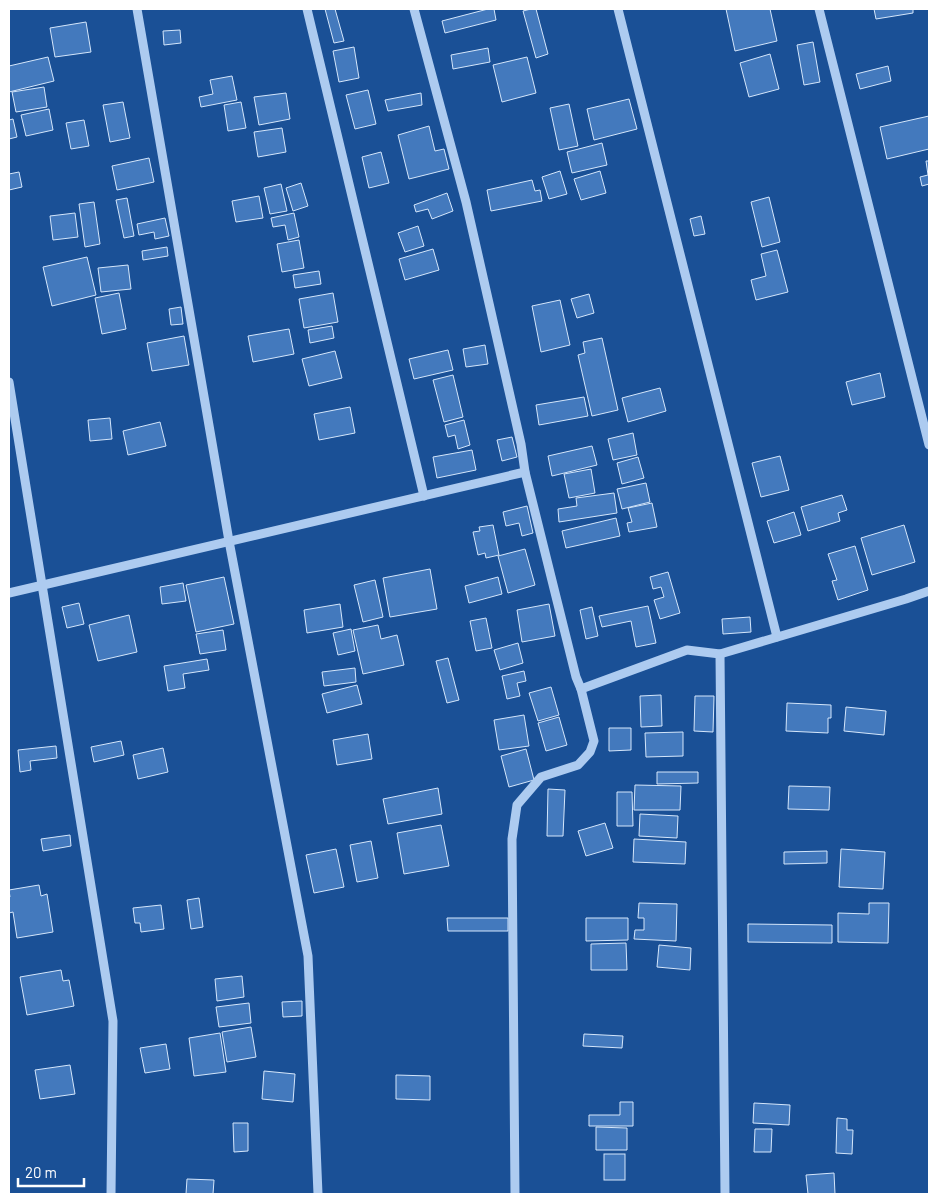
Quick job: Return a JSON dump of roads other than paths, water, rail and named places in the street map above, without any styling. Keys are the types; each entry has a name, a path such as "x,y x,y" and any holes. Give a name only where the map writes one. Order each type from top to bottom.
{"street":[{"path":"137,9 229,541 308,956 318,1194"},
{"path":"307,9 424,496"},
{"path":"414,9 466,202 521,444 525,472 576,677 582,689 594,741 590,752 578,766 541,777 517,805 512,839 515,1194"},
{"path":"618,9 777,637"},
{"path":"819,9 929,445"},
{"path":"9,382 113,1021 111,1194"},
{"path":"9,592 525,472"},
{"path":"582,689 687,650 720,654 929,591"},
{"path":"720,654 725,1194"}]}
